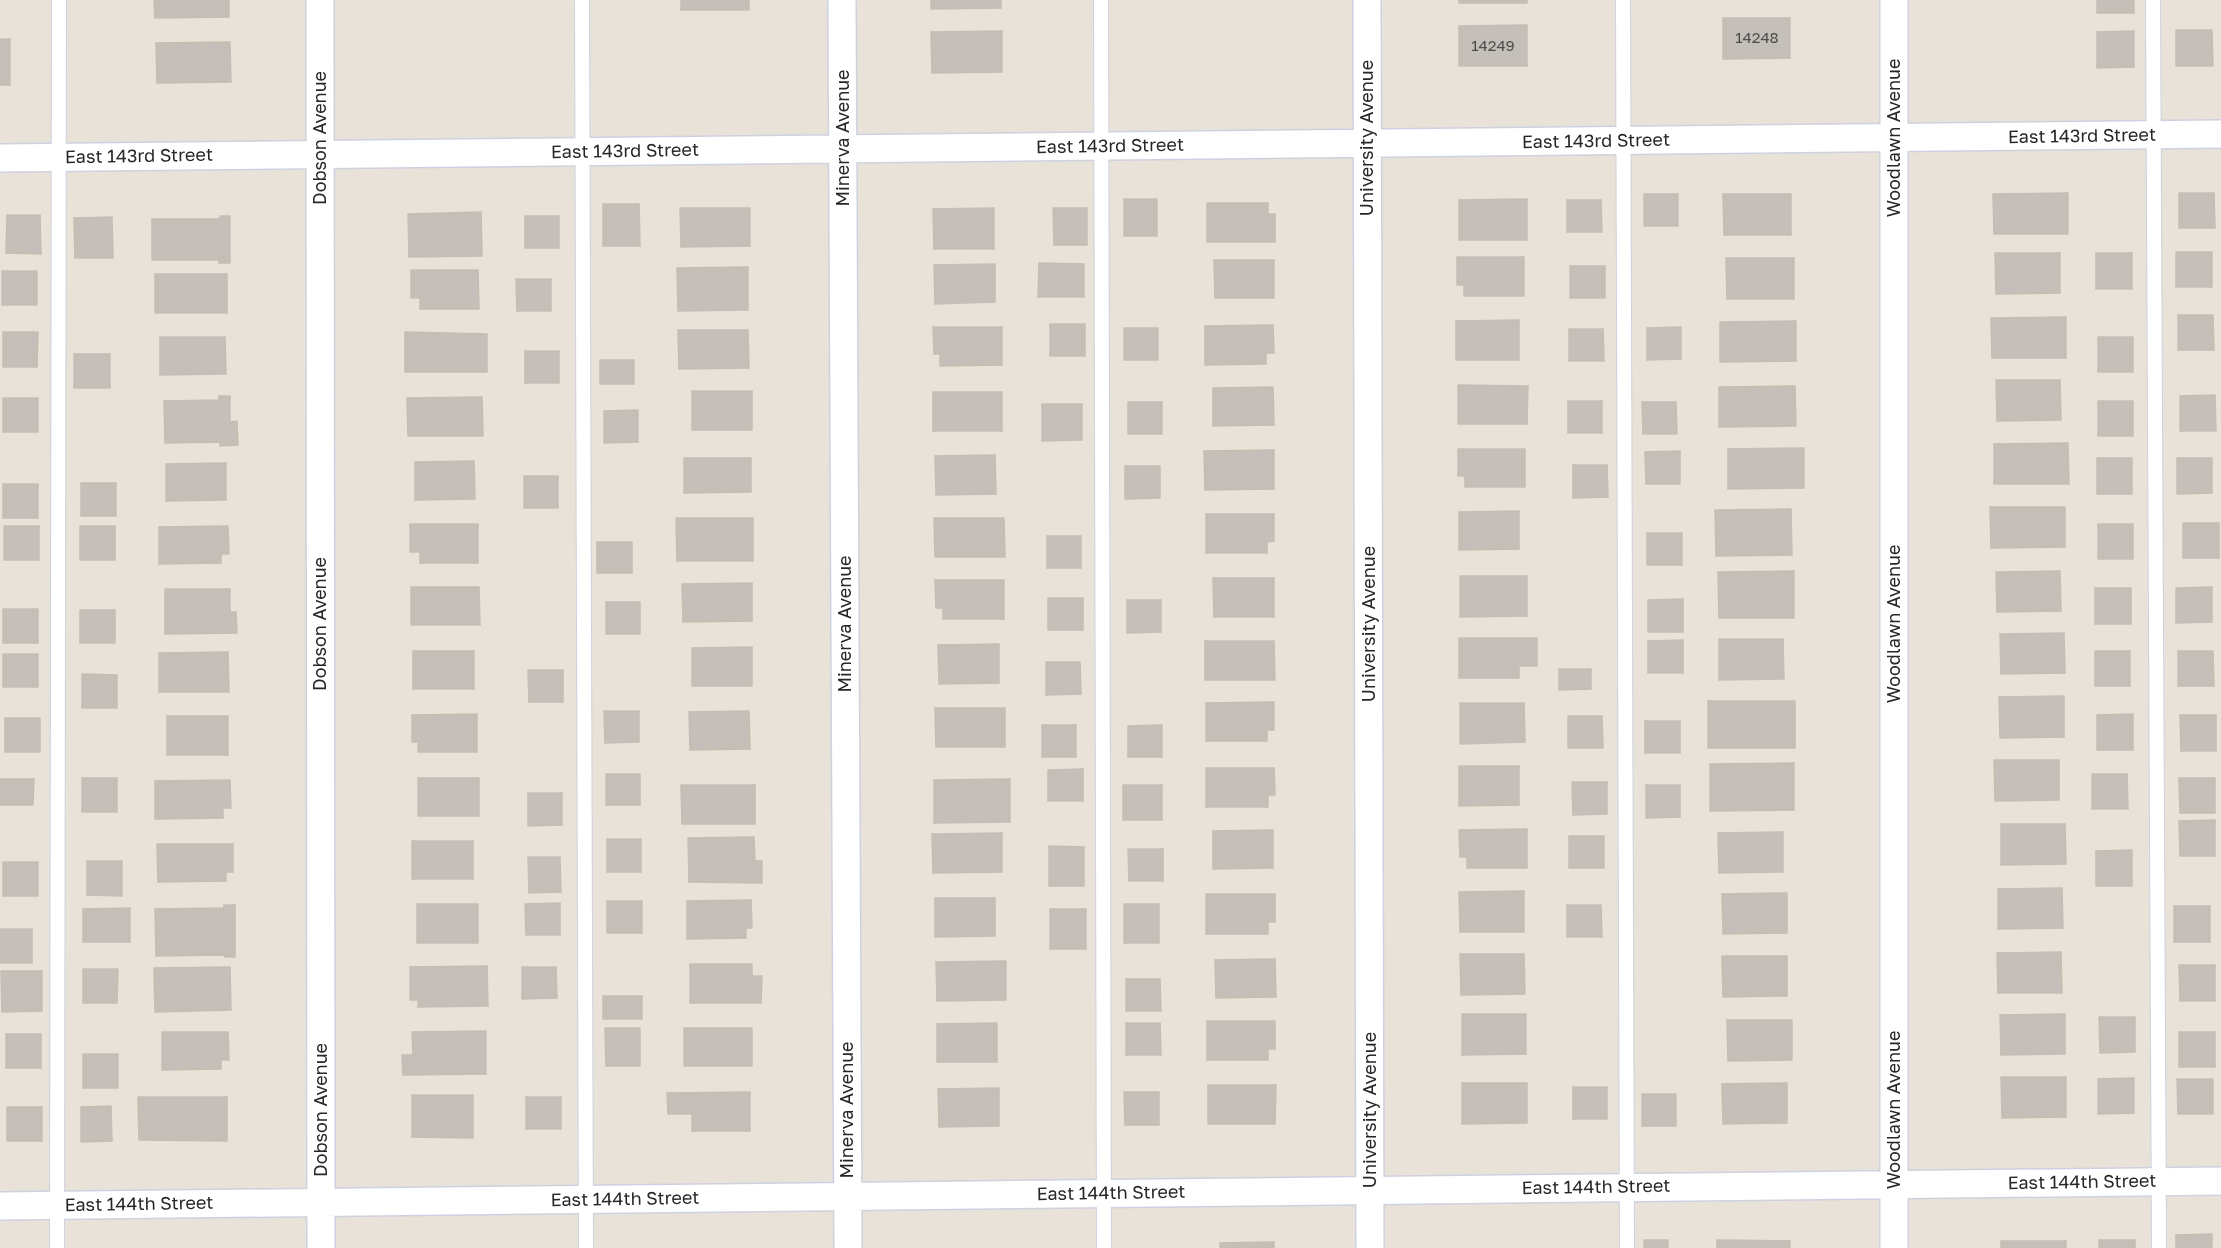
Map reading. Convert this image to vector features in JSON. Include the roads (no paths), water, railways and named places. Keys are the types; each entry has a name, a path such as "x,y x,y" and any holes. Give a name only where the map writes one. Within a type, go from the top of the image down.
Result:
{"street":[{"name":"Dobson Avenue","path":"320,0 321,1248"},
{"name":"Minerva Avenue","path":"842,0 848,1248"},
{"name":"University Avenue","path":"1367,0 1370,1248"},
{"name":"Woodlawn Avenue","path":"1893,1248 1894,0"},
{"name":"East 143rd Street","path":"0,158 2221,134"},
{"name":"East 144th Street","path":"0,1206 2221,1181"}],"lane":[{"path":"57,1248 59,0"},
{"path":"582,0 586,1248"},
{"path":"1101,0 1104,1248"},
{"path":"1623,0 1627,1248"},
{"path":"2153,0 2159,1248"}]}
